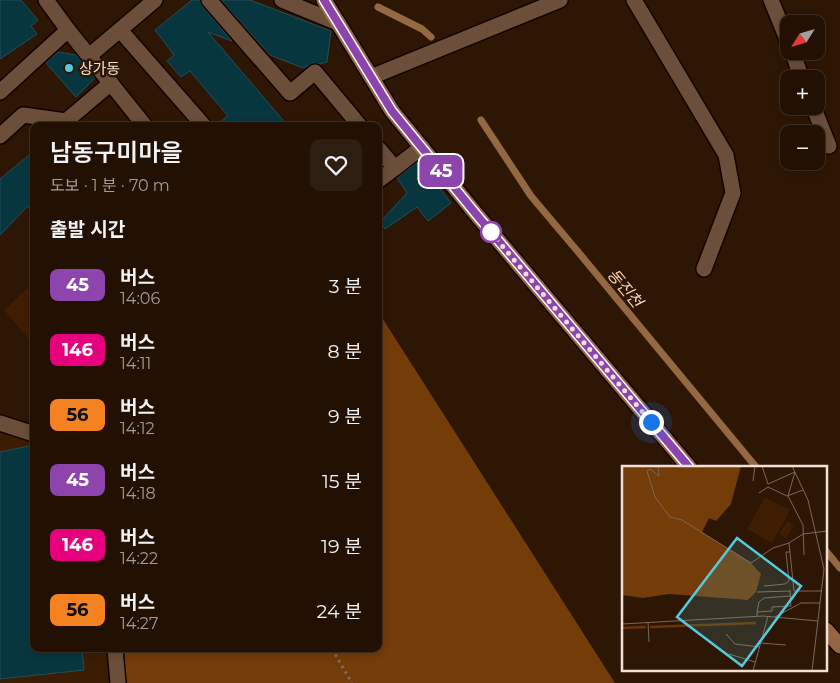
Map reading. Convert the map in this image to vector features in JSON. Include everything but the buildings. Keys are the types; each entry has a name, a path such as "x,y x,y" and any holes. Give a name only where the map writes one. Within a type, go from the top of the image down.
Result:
{"main road":[{"path":"324,0 392,111 482,222 688,466"},
{"path":"828,632 840,646"}],"street":[{"path":"46,0 142,122"},
{"path":"90,56 154,0"},
{"path":"210,0 290,93 315,72 357,122"},
{"path":"282,0 338,24"},
{"path":"371,77 560,0"},
{"path":"634,0 726,154 733,193 704,268"},
{"path":"772,0 780,21"},
{"path":"0,92 68,30"},
{"path":"120,30 200,122"},
{"path":"70,122 111,83"},
{"path":"0,136 23,115 58,122"},
{"path":"817,115 829,146"},
{"path":"382,178 422,148"},
{"path":"382,153 395,168"},
{"path":"0,423 30,433"},
{"path":"115,652 118,683"}],"path":[{"path":"334,652 352,683"}],"shaded area":[{"path":"30,286 30,340 4,310"},
{"path":"382,318 615,683 118,683 115,652 382,652"},
{"path":"0,426 30,437 30,652 115,652 118,683 0,683"}],"waterway":[{"name":"동진천","path":"378,7 422,29 431,37"},
{"name":"동진천","path":"481,120 531,196 755,466"},
{"name":"동진천","path":"828,553 840,568"}],"bus line":[{"name":"45","path":"324,0 392,111 688,466"}],"place":[{"name":"상가동","path":"69,68"}],"route":[{"path":"491,232 488,229 651,422"}]}
